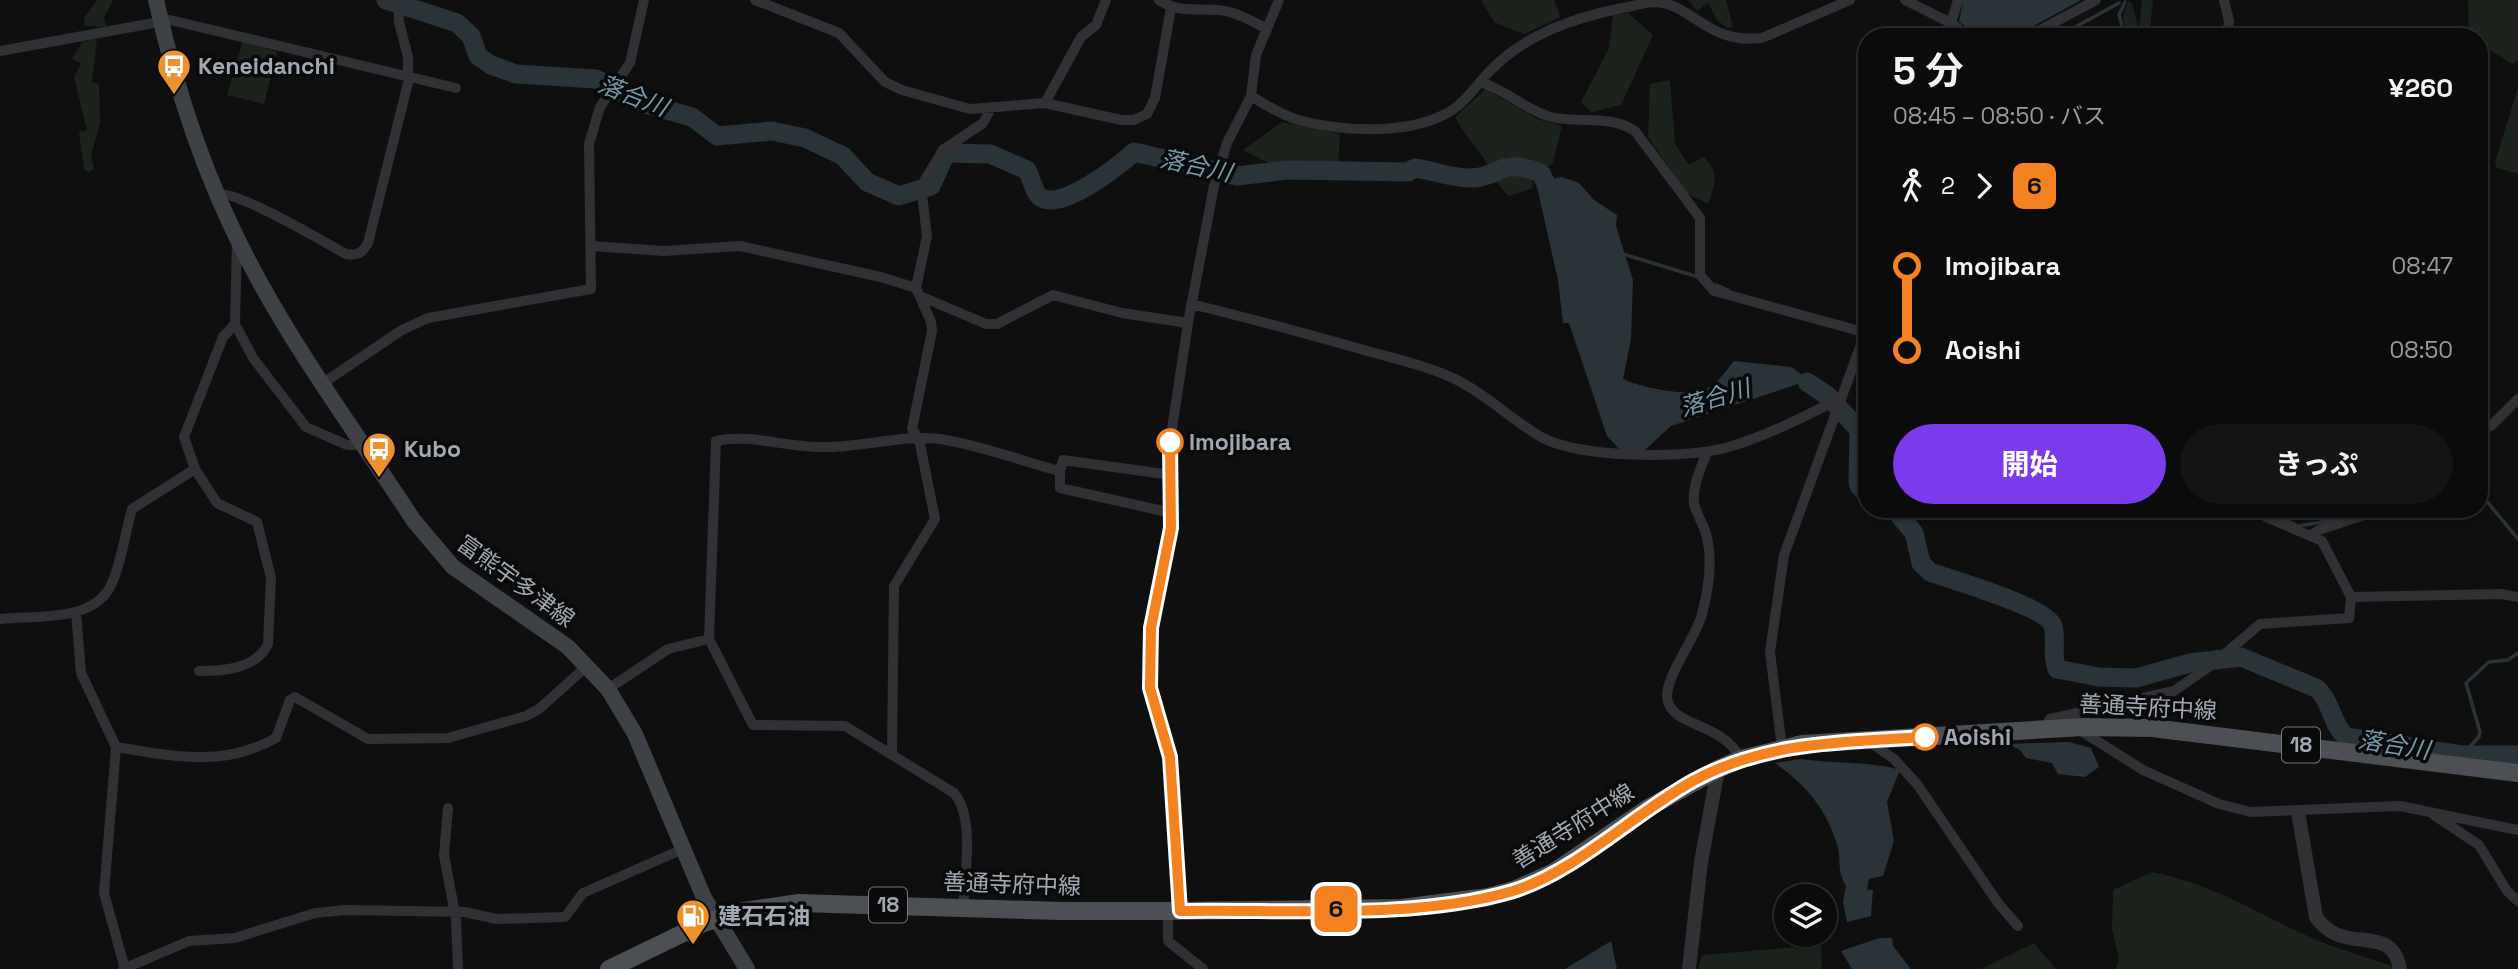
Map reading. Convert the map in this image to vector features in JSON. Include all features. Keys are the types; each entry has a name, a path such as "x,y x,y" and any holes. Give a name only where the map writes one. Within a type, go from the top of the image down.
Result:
{"main road":[{"name":"富熊宇多津線","path":"156,0 180,93 217,194 237,239 277,312 425,537 453,567 568,647 608,689 635,734 683,849 717,919 747,969"},
{"name":"善通寺府中線","path":"609,969 680,933 717,919 743,911 799,903 1174,911 1401,908 1501,894 1554,872 1650,807 1718,769 1741,759 1782,748 2082,725 2188,730 2518,773"}],"street":[{"path":"323,383 402,330 428,318 591,289 589,144 600,107 630,63 644,0"},
{"path":"755,0 839,33 885,82 902,90 970,109 1045,103 1121,121 1147,114 1155,98 1171,8"},
{"path":"1045,103 1081,37 1096,25 1106,0"},
{"path":"1159,0 1171,8 1227,11 1265,28"},
{"path":"1203,969 1168,941 1174,911 1170,757 1150,688 1151,628 1170,542 1175,399 1214,186 1235,124 1251,96 1256,55 1265,28 1279,0"},
{"path":"1251,96 1299,120 1366,128 1423,124 1453,110 1483,83 1488,73 1507,56 1556,26 1580,17 1653,2 1671,6 1706,28 1732,39 1746,40 1762,38 1850,0"},
{"path":"1905,0 1952,28"},
{"path":"1954,28 1958,0"},
{"path":"2044,28 2096,0"},
{"path":"2224,0 2228,28"},
{"path":"217,194 225,193 243,201 346,254 355,255 362,252 368,243 408,76 406,47 397,5"},
{"path":"0,51 160,21 181,21 456,88"},
{"path":"1483,83 1549,116 1602,119 1622,123 1635,131 1700,218 1700,275 1714,291 1858,329"},
{"path":"892,752 894,586 934,519 919,439 912,429 932,331 918,292 927,236 921,189 943,150 983,123 991,108"},
{"path":"237,239 235,324 260,369 306,427 347,445 355,445 359,438"},
{"path":"592,246 664,251 740,246 881,277 986,324 997,324 1053,295 1122,313 1188,323"},
{"path":"1191,304 1291,328 1457,380 1542,437 1570,448 1605,454 1707,452 1752,438 1824,407 1838,404"},
{"path":"199,671 231,671 264,654 268,644 271,578 257,522 217,503 195,468 184,437 223,337 235,324"},
{"path":"1782,748 1770,652 1784,555 1858,354"},
{"path":"2488,427 2518,399"},
{"path":"963,907 967,848 961,801 939,782 845,726 753,725 709,639 716,442 734,437 794,446 843,449 919,439 941,439 1060,471"},
{"path":"1707,452 1697,480 1694,505 1708,548 1707,588 1698,628 1669,683 1667,700 1684,721 1706,727 1727,739 1741,759"},
{"path":"1171,475 1063,460 1059,488 1172,513"},
{"path":"0,619 76,612 93,607 111,586 132,509 195,468"},
{"path":"2044,729 2050,719 2174,691 2260,624 2349,618 2351,597 2322,541 2313,534 2269,518"},
{"path":"2313,534 2355,518"},
{"path":"2351,597 2501,594 2518,597"},
{"path":"76,612 81,673 116,747 104,893 124,969 189,941 247,935 315,913 464,912 497,919 565,917 583,893 683,849"},
{"path":"608,689 668,649 709,639"},
{"path":"116,747 188,759 247,751 276,738 290,700 295,697 368,739 449,738 526,716 539,709 588,665"},
{"path":"2082,725 2143,770 2219,804 2251,813 2400,806 2518,830"},
{"path":"1867,740 1894,759 1917,784 1990,892 2018,926"},
{"path":"1689,969 1701,862 1718,769"},
{"path":"449,808 444,855 454,914 458,969"},
{"path":"2298,812 2316,917 2325,929 2337,937 2374,940 2387,946 2398,958 2400,969"},
{"path":"2428,812 2479,845 2507,891 2518,901"}],"shaded area":[{"path":"97,0 113,0 104,17 106,27 85,26 84,18"},
{"path":"1481,0 1554,0 1560,17 1524,34 1494,22"},
{"path":"1688,0 1726,0 1733,27 1727,28 1717,20 1708,3 1697,11"},
{"path":"2142,0 2153,0 2150,28 2139,28"},
{"path":"2468,0 2518,0 2518,60 2512,64 2488,49 2488,28 2469,28"},
{"path":"2128,1 2132,4 2138,28 2125,28 2123,16"},
{"path":"1628,13 1653,35 1621,105 1591,112 1581,102 1609,48 1613,15"},
{"path":"97,39 92,82 99,84 100,123 91,155 94,169 89,172 84,169 79,132 87,130 74,77 81,63 72,59 82,42"},
{"path":"243,41 277,52 264,104 227,95"},
{"path":"1670,80 1675,144 1689,165 1704,157 1714,174 1714,185 1708,204 1686,193 1648,137 1650,84"},
{"path":"2518,88 2518,174 2497,168 2495,162"},
{"path":"1486,89 1537,119 1562,126 1552,165 1543,167 1532,179 1533,188 1509,196 1496,181 1455,117"},
{"path":"1282,122 1340,134 1338,166 1273,165 1243,150"},
{"path":"2152,872 2218,893 2319,941 2400,969 2116,969 2119,957 2112,929 2113,890"},
{"path":"2034,943 2056,969 1981,969"},
{"path":"1821,947 1822,969 1698,969 1702,955"}],"water":[{"path":"1963,0 2081,0 2030,28 1968,28 1959,22"},
{"path":"1543,172 1551,179 1562,177 1579,183 1594,200 1617,215 1616,226 1633,280 1631,339 1623,379 1665,390 1699,391 1714,384 1734,361 1791,367 1831,395 1820,403 1805,386 1798,384 1671,426 1645,450 1620,450 1607,436 1569,323 1563,323 1558,280 1535,178"},
{"path":"2069,742 2091,748 2099,767 2085,777 2058,774 2052,763 2026,758 2019,749 2004,744"},
{"path":"1801,759 1877,765 1900,770 1887,802 1894,841 1883,876 1869,879 1867,890 1873,890 1871,916 1847,922 1843,902 1846,886 1841,874 1838,850 1827,819 1796,779 1775,763"},
{"path":"1879,938 1892,938 1893,946 1911,969 1852,969 1841,951"},
{"path":"1611,941 1617,969 1565,969"}],"waterway":[{"name":"落合川","path":"386,0 457,23 471,36 478,56 491,65 516,74 596,79 642,103 692,117 717,136 772,131 805,138 843,156 867,182 899,196 931,186 946,153 990,154 1027,170 1036,192 1047,200 1059,199 1088,186 1134,152 1237,176 1288,170 1408,172 1415,168 1471,178 1516,167 1541,173 1551,195"},
{"path":"2123,28 2119,15 2125,2"},
{"path":"2073,28 2119,3"},
{"path":"1623,254 1695,276"},
{"path":"1716,285 1728,290"},
{"name":"落合川","path":"1807,382 1828,396 1858,429"},
{"path":"2488,503 2518,539"},
{"name":"落合川","path":"1902,518 1914,533 1921,563 1930,572 2017,603 2047,619 2053,626 2057,669 2099,677 2136,678 2190,663 2241,657 2316,688 2346,737 2462,755 2518,755"},
{"path":"2279,518 2299,526 2333,520"},
{"path":"2462,755 2479,737 2480,732 2466,683 2489,662 2508,660 2518,653"}],"bus line":[{"name":"6","path":"1170,442 1170,542 1151,628 1150,688 1155,713 1170,757 1176,816 1180,911 1401,908 1488,897 1514,890 1554,872 1650,807 1696,780 1736,761 1802,744 1925,737"}],"place":[{"name":"Keneidanchi","path":"174,96"},
{"name":"Imojibara","path":"1170,442"},
{"name":"Kubo","path":"379,479"},
{"name":"Aoishi","path":"1925,737"},
{"name":"建石石油","path":"693,946"}]}
